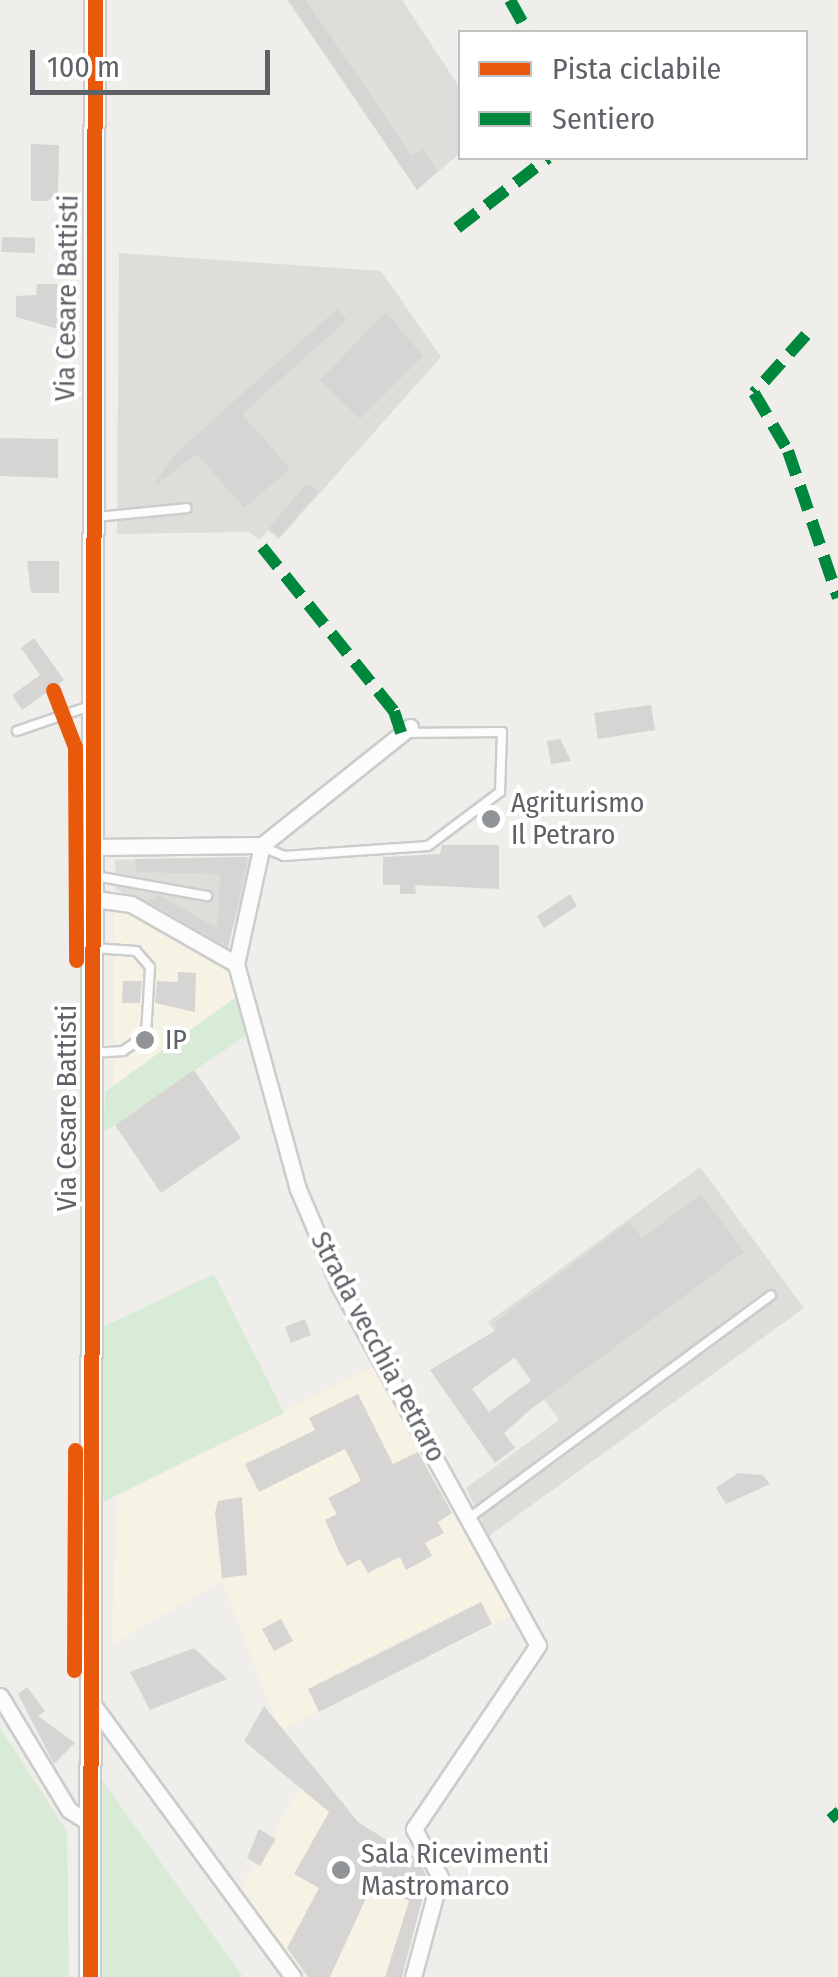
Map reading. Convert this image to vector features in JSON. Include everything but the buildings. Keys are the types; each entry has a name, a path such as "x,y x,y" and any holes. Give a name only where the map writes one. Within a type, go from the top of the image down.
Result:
{"street":[{"name":"Via Cesare Battisti","path":"90,1977 95,0"},
{"path":"94,847 262,845 406,730"},
{"name":"Strada vecchia Petraro","path":"262,845 236,964 304,1203 339,1285 538,1645 414,1828 440,1877 413,1977"},
{"path":"95,899 131,904 236,964"},
{"path":"0,1696 69,1810 91,1824"},
{"path":"91,1702 293,1977"}],"lane":[{"path":"91,518 187,508"},
{"path":"18,731 93,705"},
{"path":"262,845 284,856 428,846 500,792 502,732 406,730"},
{"path":"94,876 207,896"},
{"path":"92,948 136,951 150,967 146,1035 123,1051 92,1053"},
{"path":"470,1518 771,1295"}],"shaded area":[{"path":"287,0 402,0 458,85 458,155 417,190"},
{"path":"119,253 381,271 441,357 279,539 268,531 259,540 249,532 117,534"},
{"path":"253,857 226,953 116,889 115,860"},
{"name":"IP","path":"114,908 130,908 231,969 239,995 114,1085"},
{"path":"700,1167 804,1308 489,1536 466,1488 559,1420 488,1322"},
{"path":"375,1366 516,1613 280,1731 222,1581 112,1644 117,1495"},
{"name":"Sala Ricevimenti Mastromarco","path":"310,1771 358,1822 434,1875 408,1977 304,1977 240,1890"}],"green space":[{"path":"239,995 251,1032 104,1132 105,1092"},
{"path":"214,1274 284,1413 99,1504 101,1328"},
{"path":"0,1728 67,1831 69,1977 0,1977"},
{"path":"97,1773 243,1977 99,1977"}],"marked path":[{"path":"510,0 527,30"},
{"path":"457,228 545,160"},
{"path":"806,335 754,393 788,451 838,598"},
{"path":"262,547 394,711 401,733"},
{"path":"831,1811 838,1819"}],"cycle path":[{"path":"90,1977 95,0"},
{"path":"53,690 75,747 76,960"},
{"path":"74,1670 75,1450"}],"place":[{"name":"Agriturismo Il Petraro","path":"491,819"},
{"name":"IP","path":"145,1040"},
{"name":"Sala Ricevimenti Mastromarco","path":"341,1870"}]}
